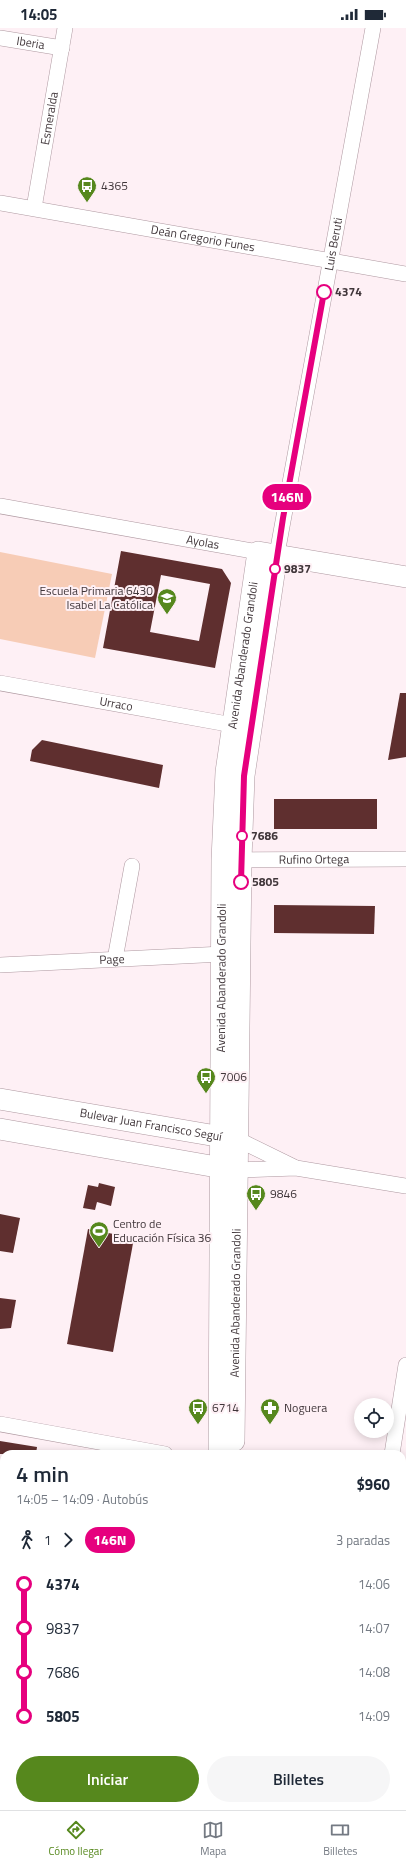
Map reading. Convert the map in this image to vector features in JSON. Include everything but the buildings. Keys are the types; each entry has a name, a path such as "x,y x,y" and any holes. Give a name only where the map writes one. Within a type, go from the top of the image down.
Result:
{"street":[{"name":"Esmeralda","path":"34,208 65,28"},
{"name":"Luis Beruti","path":"267,553 330,261 372,28"},
{"name":"Iberia","path":"0,38 62,48"},
{"name":"Deán Gregorio Funes","path":"0,203 406,274"},
{"name":"Ayolas","path":"0,506 406,576"},
{"name":"Avenida Abanderado Grandoli","path":"234,1450 230,1169 232,860 226,772 232,725 267,553"},
{"name":"Avenida Abanderado Grandoli","path":"230,1139 223,954 232,860 244,776 267,553"},
{"name":"Urraco","path":"0,683 232,725"},
{"name":"Rufino Ortega","path":"232,860 406,859"},
{"path":"114,959 132,866"},
{"name":"Page","path":"0,965 223,954"},
{"name":"Bulevar Juan Francisco Seguí","path":"0,1099 230,1139 296,1168"},
{"name":"Bulevar Juan Francisco Seguí","path":"0,1129 230,1169 296,1168 406,1186"},
{"name":"Avenida Abanderado Grandoli","path":"219,1450 230,1169"},
{"path":"393,1450 406,1365"},
{"path":"0,1424 120,1450"}],"shaded area":[{"path":"0,552 112,574 95,658 0,639"}],"bus line":[{"name":"146N","path":"241,882 244,776 277,554 324,292"}],"place":[{"name":"4365","path":"87,203"},
{"name":"4374","path":"324,292"},
{"name":"9837","path":"275,569"},
{"name":"Escuela Primaria 6430 Isabel La Católica","path":"167,615"},
{"name":"7686","path":"242,836"},
{"name":"5805","path":"241,882"},
{"name":"7006","path":"206,1094"},
{"name":"9846","path":"256,1211"},
{"name":"Centro de Educación Física 36","path":"99,1248"},
{"name":"6714","path":"198,1425"},
{"name":"Noguera","path":"270,1425"}]}
